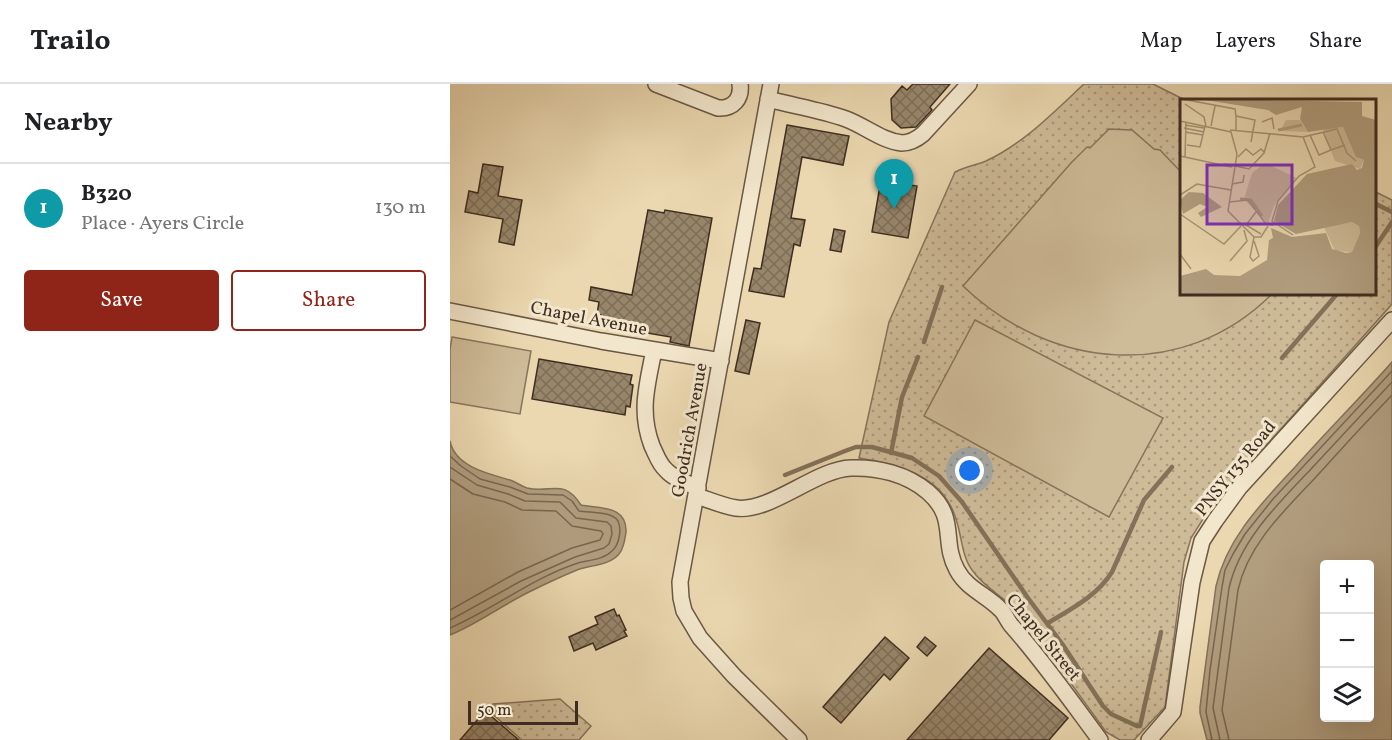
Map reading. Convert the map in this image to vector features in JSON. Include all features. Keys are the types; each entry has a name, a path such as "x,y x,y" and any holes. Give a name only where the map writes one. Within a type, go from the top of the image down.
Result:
{"street":[{"path":"656,84 718,108 724,108 737,101 741,84"},
{"path":"770,92 848,120 882,136 906,142 917,139 923,134 969,84"},
{"name":"Goodrich Avenue","path":"770,92 680,582 684,611 700,638 734,676 799,740"},
{"name":"Chapel Avenue","path":"450,311 602,342 721,361"},
{"name":"PNSY 135 Road","path":"1149,740 1173,712 1190,591 1202,542 1239,488 1392,320"},
{"name":"Chapel Street","path":"654,350 644,417 646,430 661,464 673,477 697,492 737,508 767,501 831,472 849,468 886,471 910,480 928,492 941,506 947,517 951,555 960,575 972,588 1000,609 1100,740"}],"shaded area":[{"path":"1084,84 1153,84 1183,99 1180,99 1180,296 1377,296 1377,192 1392,200 1392,304 1208,511 1191,538 1184,562 1165,707 1134,740 1120,740 1106,732 1023,617 977,577 965,555 954,512 943,494 923,477 910,471 859,458 889,322 955,172 1000,154 1038,127"},
{"path":"1109,129 1132,130 1154,149 1160,150 1180,171 1180,296 1270,296 1237,323 1198,342 1158,353 1117,355 1076,349 1035,335 998,314 963,286 1071,163 1087,147 1090,148"},
{"path":"975,320 1163,418 1109,517 924,416"},
{"path":"452,337 531,351 520,414 450,402"},
{"path":"560,699 591,726 579,740 522,740 488,710 493,704"}],"water":[{"path":"1392,362 1392,740 1207,740 1200,707 1216,586 1221,568 1237,536 1248,521"},
{"path":"450,441 459,457 474,468 527,488 562,489 574,496 581,505 604,508 617,513 625,523 626,532 621,552 610,561 577,570 533,590 450,635"}],"building":[{"path":"913,84 950,84 930,107 932,110 916,127 901,128 892,120 891,99 902,86 907,90"},
{"path":"787,125 849,136 843,165 802,157 791,218 805,220 800,246 794,244 784,297 749,291 754,268 761,269"},
{"path":"483,164 503,167 498,196 522,200 514,245 499,242 503,219 465,212 469,191 478,193"},
{"path":"881,180 917,186 908,238 872,232"},
{"path":"648,210 664,213 665,210 712,218 689,346 670,342 671,337 599,325 601,315 597,314 599,302 589,300 591,287 632,295"},
{"path":"834,229 845,231 841,252 830,250"},
{"path":"746,320 760,323 749,374 735,371"},
{"path":"539,359 632,375 630,407 626,406 625,415 532,399"},
{"path":"614,609 617,616 619,615 627,636 596,650 593,643 574,651 569,637 598,624 595,617"},
{"path":"885,637 909,658 890,680 884,674 841,723 823,707"},
{"path":"925,637 936,646 927,656 917,647"},
{"path":"989,648 1068,718 1049,740 907,740"},
{"path":"485,711 519,740 460,740"}],"waterway":[{"path":"1377,204 1392,212"},
{"path":"1377,244 1392,222"},
{"path":"924,342 942,287"},
{"path":"1282,358 1335,296"},
{"path":"891,453 902,397 918,357"},
{"path":"785,475 856,447 872,447 912,458 939,476 962,502 1103,706 1111,714 1137,726 1140,726 1161,632"},
{"path":"1048,623 1083,601 1106,581 1144,500 1172,467"}],"place":[{"name":"B320","path":"894,209"}]}
